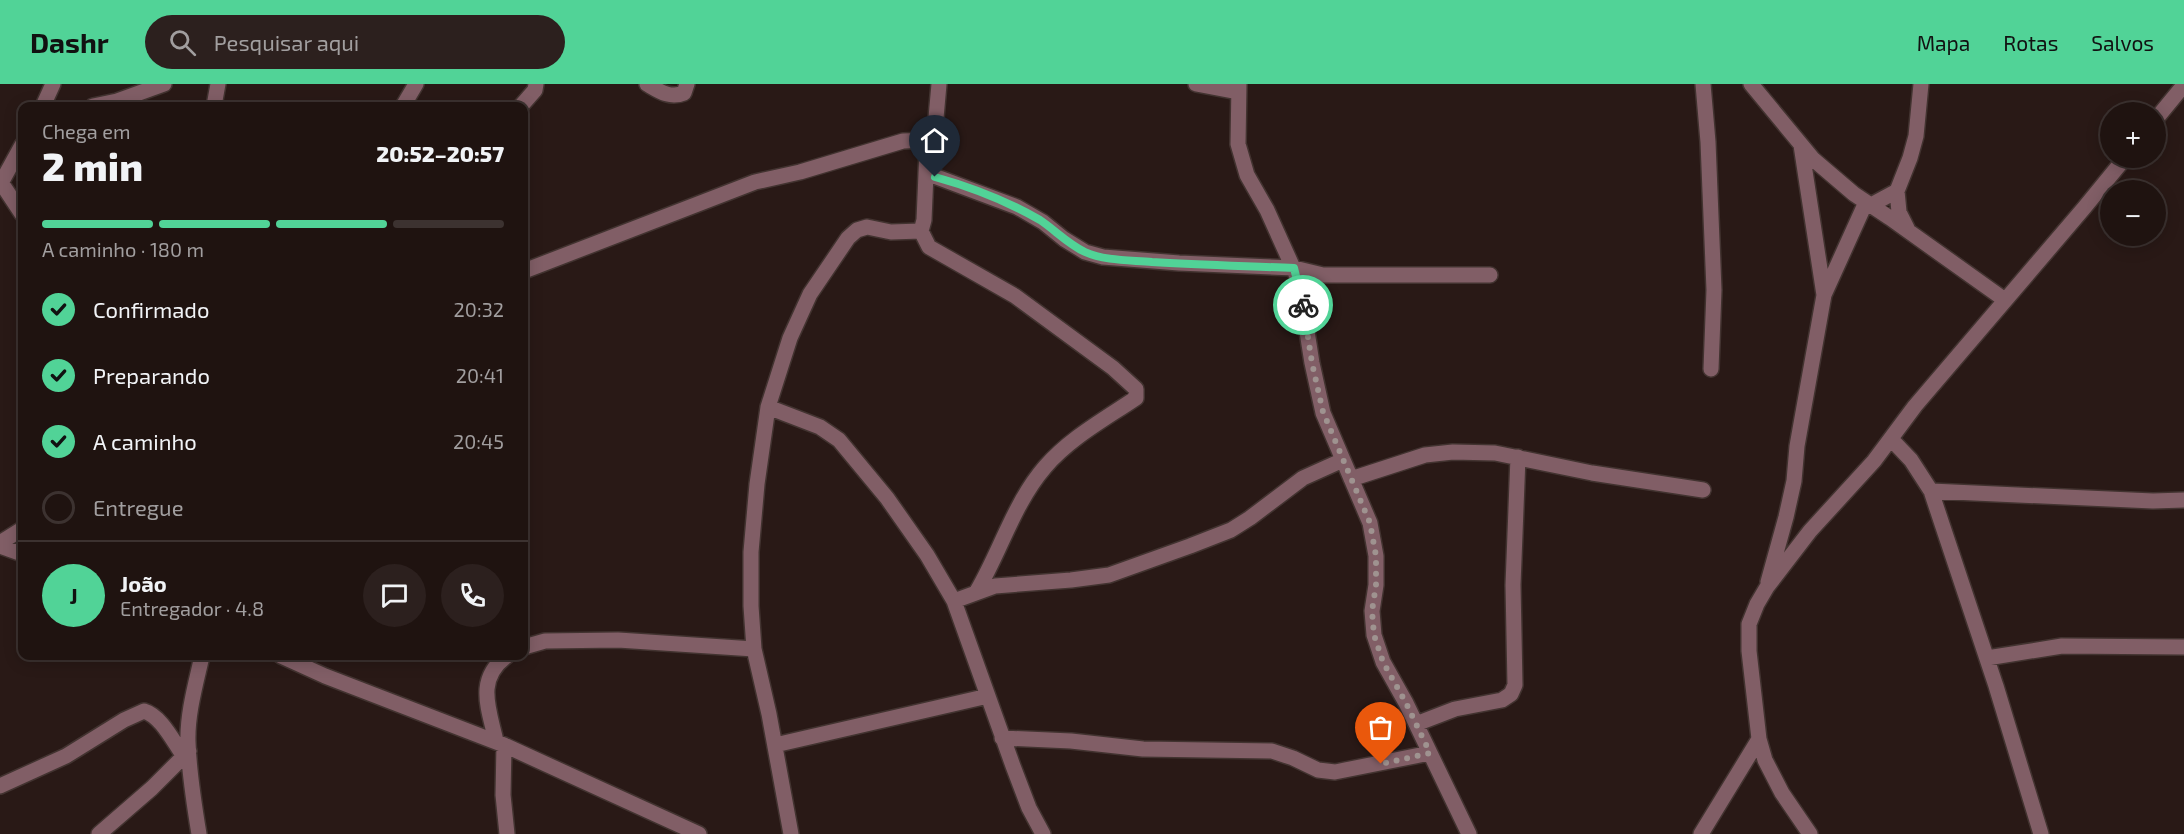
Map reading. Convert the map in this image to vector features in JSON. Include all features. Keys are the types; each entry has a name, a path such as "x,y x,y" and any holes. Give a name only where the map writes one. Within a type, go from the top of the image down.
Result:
{"street":[{"path":"45,102 53,84"},
{"path":"109,102 164,84"},
{"path":"215,102 218,84"},
{"path":"406,102 416,84"},
{"path":"524,102 535,90 536,84"},
{"path":"647,84 661,93 671,95 684,93 687,84"},
{"path":"934,84 939,84 936,118 929,140 924,220 921,231 929,247 1015,296 1113,368 1136,389 1137,394 1136,398 1067,445 1045,467 1023,499 992,566 977,591"},
{"path":"1197,84 1239,88 1238,144 1247,175 1267,210 1294,268 1302,298 1312,363 1323,412 1370,523 1376,556 1376,585 1372,611 1374,635 1383,662 1469,834"},
{"path":"1702,84 1708,142 1714,290 1711,369"},
{"path":"1751,84 1813,159 1854,194 2005,300"},
{"path":"1908,231 1899,212 1897,191 1916,136 1921,84"},
{"path":"2166,107 2184,85"},
{"path":"528,269 755,182 800,172 903,141 929,140"},
{"path":"1801,145 1824,295"},
{"path":"18,152 0,183 18,208"},
{"path":"1810,834 1782,793 1765,760 1759,739 1751,676 1749,624 1757,604 1767,587 1810,531 1874,461 1915,406 2117,168"},
{"path":"926,173 1017,207 1043,222 1078,248 1123,260 1294,268 1323,275 1490,275"},
{"path":"1767,587 1794,481 1797,446 1824,295 1868,203 1897,191"},
{"path":"791,834 754,649 751,552 757,484 768,407 790,338 810,294 848,238 858,230 867,227 891,232 921,231"},
{"path":"768,407 820,427 839,440 887,498 927,555 954,601 1002,738 1029,808 1043,834"},
{"path":"1891,439 1911,460 1931,490 1987,658 2041,834"},
{"path":"1351,479 1425,455 1453,452 1495,453 1592,473 1703,490"},
{"path":"1416,724 1455,709 1502,700 1511,694 1515,685 1513,585 1518,457"},
{"path":"954,601 995,586 1109,575 1179,550 1231,530 1303,478 1343,460"},
{"path":"1931,490 2153,501 2184,500"},
{"path":"0,545 18,532"},
{"path":"0,545 18,552"},
{"path":"528,646 545,641 618,640 754,649"},
{"path":"1987,658 2062,646 2184,647"},
{"path":"199,834 186,753 201,660"},
{"path":"290,660 325,676 500,743 699,834"},
{"path":"502,660 496,664 486,684 487,700 500,743 507,834"},
{"path":"775,745 988,696"},
{"path":"0,786 66,756 124,720 144,711 152,715 186,753"},
{"path":"1002,738 1071,741 1143,749 1272,751 1318,770 1335,772 1430,753"},
{"path":"1701,834 1759,739"},
{"path":"99,834 152,788 186,753"}],"way so far":[{"path":"1303,305 1312,363 1323,412 1370,523 1376,556 1376,585 1372,611 1374,635 1383,662 1430,753 1381,764"}],"route":[{"path":"935,177 1017,207 1043,222 1085,252 1103,257 1123,260 1294,268 1303,305"}]}
